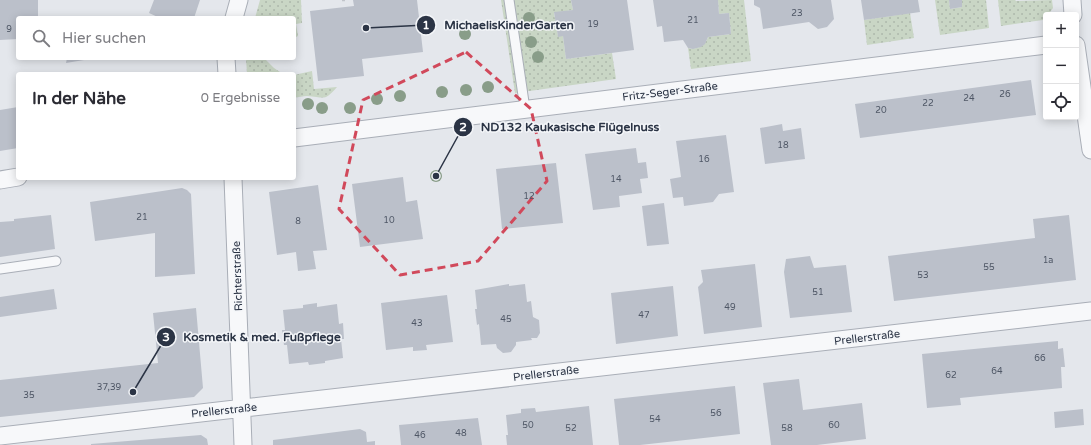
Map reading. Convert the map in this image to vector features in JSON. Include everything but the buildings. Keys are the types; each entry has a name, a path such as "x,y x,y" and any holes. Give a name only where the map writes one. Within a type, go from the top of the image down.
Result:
{"street":[{"path":"235,16 239,0"},
{"path":"1072,0 1073,12"},
{"name":"Fritz-Seger-Straße","path":"296,138 1043,45"},
{"path":"1076,48 1091,150"},
{"path":"226,60 227,72"},
{"path":"0,180 16,177"},
{"name":"Richterstraße","path":"233,180 243,445"},
{"name":"Prellerstraße","path":"0,436 1091,311"}],"lane":[{"path":"509,0 525,109"},
{"path":"0,269 56,261"}],"path":[{"path":"342,0 347,0"}],"highlighted area":[{"path":"466,52 531,109 547,181 478,261 400,275 339,209 363,100"}],"green space":[{"path":"260,0 301,0 302,23 296,24 296,16 256,16"},
{"path":"501,0 571,0 573,10 554,13 558,36 563,36 566,59 612,53 616,79 515,93"},
{"path":"718,0 744,0 751,61 691,69 688,48 701,47 708,37 731,34 729,13 719,14"},
{"path":"935,0 949,0 950,9 962,7 962,0 986,0 989,28 940,35"},
{"path":"998,0 1052,0 1053,8 1050,12 1043,12 1043,20 1001,26"},
{"path":"910,13 914,38 867,45 864,20"},
{"path":"296,24 298,36 296,37"},
{"path":"246,60 266,60 280,72 247,72"},
{"path":"312,71 314,89 337,87 324,98 307,96 296,98 296,75"}],"place":[{"name":"MichaelisKinderGarten","path":"366,28"},
{"name":"ND132 Kaukasische Flügelnuss","path":"436,176"},
{"name":"Kosmetik & med. Fußpflege","path":"133,392"}]}
